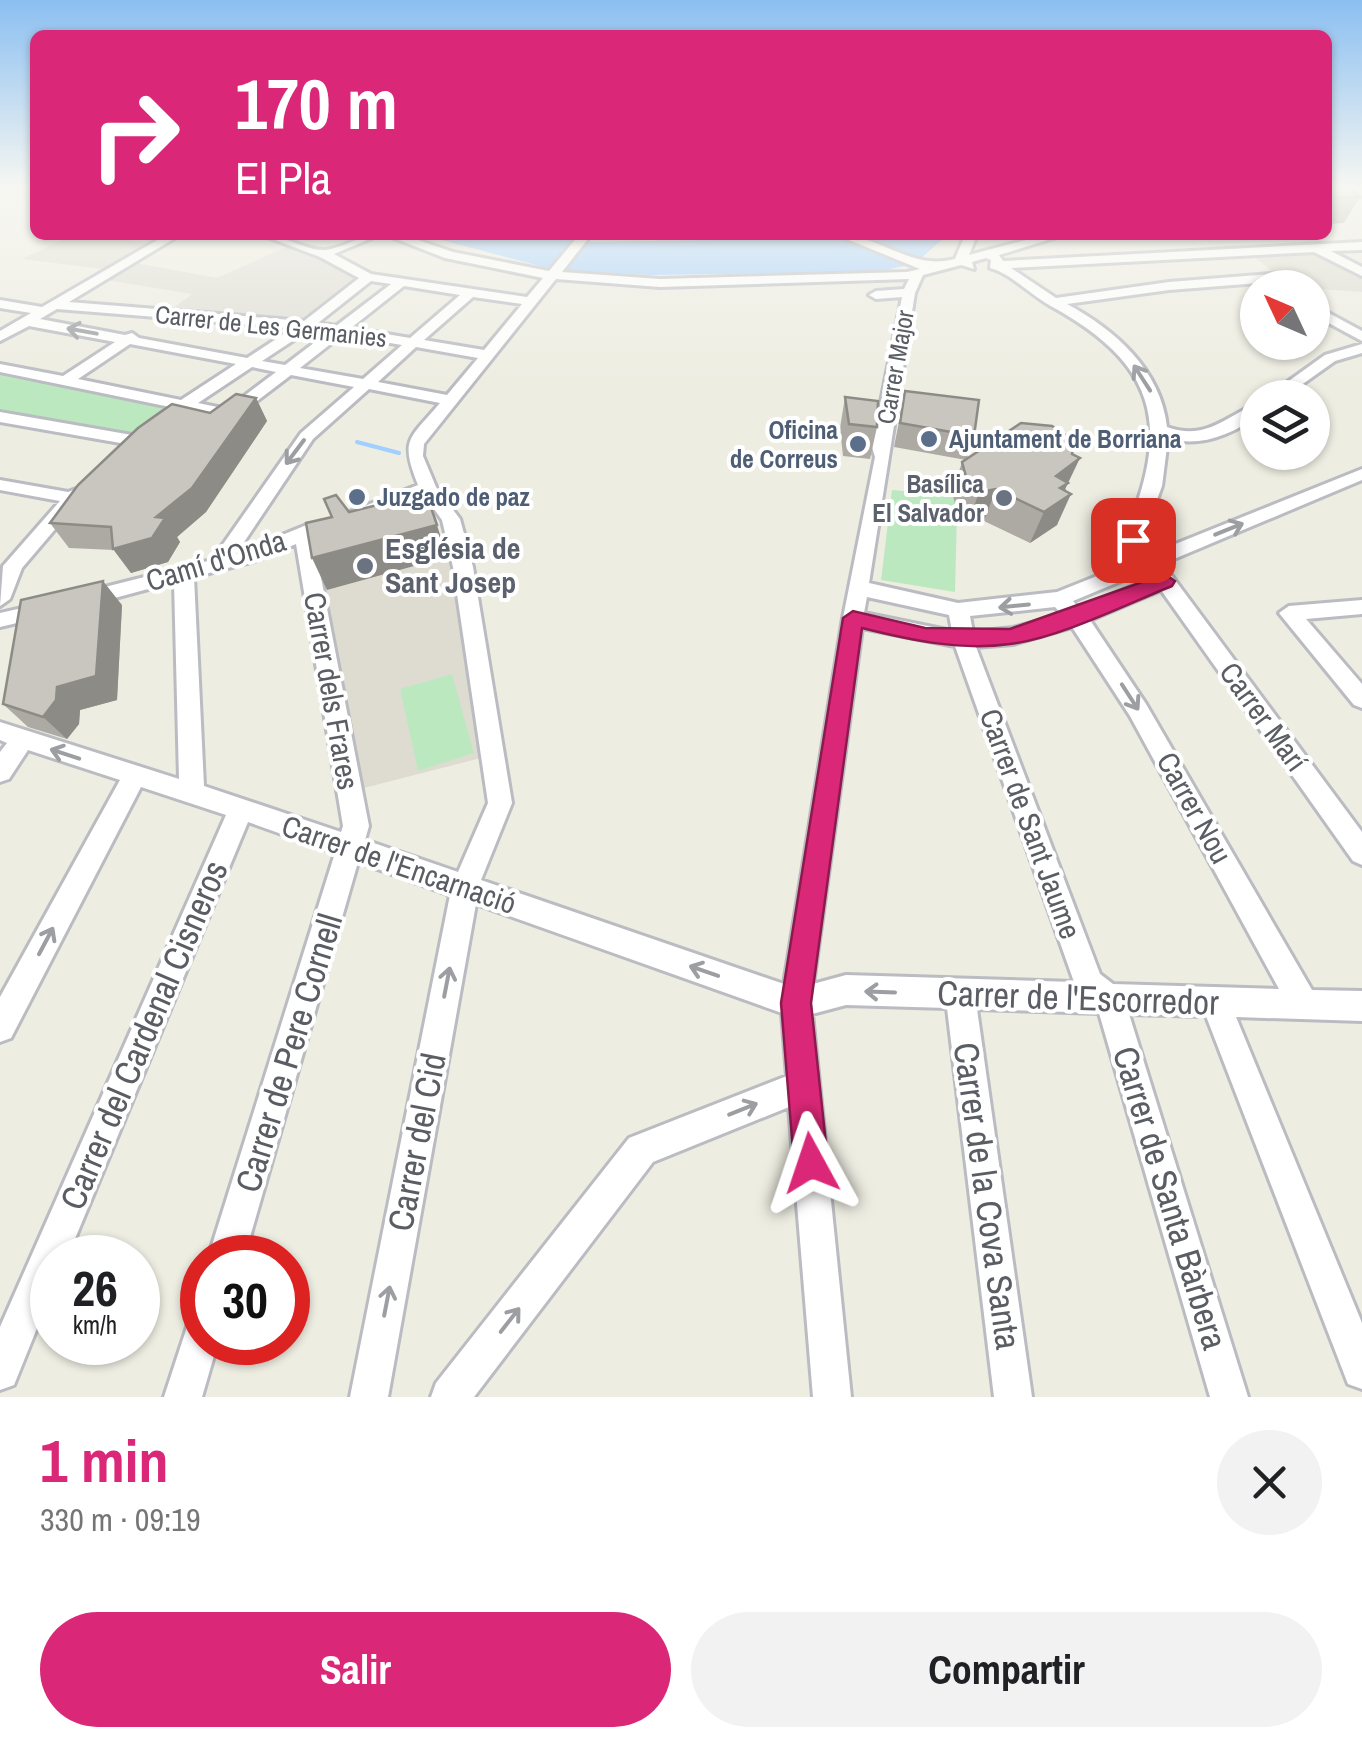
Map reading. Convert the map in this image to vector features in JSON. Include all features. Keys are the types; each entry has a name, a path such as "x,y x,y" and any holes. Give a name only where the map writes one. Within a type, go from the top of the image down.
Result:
{"street":[{"path":"0,337 145,252"},
{"path":"319,252 368,277 532,302"},
{"path":"324,254 329,252"},
{"path":"440,252 552,278 662,288 780,290 774,280 920,269 1004,252"},
{"path":"27,321 450,400 571,252"},
{"path":"882,252 920,269 961,260 996,264 1219,252"},
{"path":"961,260 964,252"},
{"path":"1243,252 1262,270"},
{"path":"1324,252 1361,271"},
{"path":"996,264 1115,341 1153,395 1162,431 1152,498 1128,551 1139,566 1165,581"},
{"name":"Carrer Major","path":"832,1397 796,1003 853,618 882,463 880,447 909,293 920,269"},
{"path":"4,420 126,446 182,404 307,325 368,277"},
{"path":"0,368 230,414 402,282"},
{"path":"1054,302 1169,286 1240,284"},
{"path":"218,565 307,436 471,292"},
{"path":"876,295 909,293"},
{"path":"384,295 521,316"},
{"name":"Carrer de Les Germanies","path":"0,304 307,325 487,355"},
{"path":"64,382 164,315"},
{"path":"1330,318 1362,336"},
{"path":"1298,380 1330,358 1362,348"},
{"name":"Carrer del Cid","path":"369,1397 465,888 500,803 462,567 450,519 428,488 415,456 416,443 450,400"},
{"path":"1162,431 1174,437 1197,439 1224,431 1240,420"},
{"path":"853,618 925,636 1010,637 1139,566 1362,474"},
{"path":"0,484 78,492 6,565 0,599"},
{"name":"Camí d'Onda","path":"0,620 218,565 428,488"},
{"name":"Carrer dels Frares","path":"303,534 356,826 352,848"},
{"path":"184,574 192,795"},
{"path":"859,588 958,610 1068,608 1165,581"},
{"name":"Carrer Marí","path":"1165,581 1362,853"},
{"path":"1362,607 1289,613 1362,699"},
{"name":"Carrer Nou","path":"1068,608 1138,710 1304,1004"},
{"name":"Carrer de Sant Jaume","path":"958,610 968,658 1089,984 1110,999"},
{"path":"0,772 11,735"},
{"name":"Carrer de l'Encarnació","path":"11,735 352,848 796,1003"},
{"path":"0,1027 134,777"},
{"name":"Carrer del Cardenal Cisneros","path":"0,1371 240,810"},
{"name":"Carrer de Pere Cornell","path":"233,1235 352,848"},
{"name":"Carrer de l'Escorredor","path":"796,1003 846,990 1362,1006"},
{"name":"Carrer de la Cova Santa","path":"960,994 1013,1397"},
{"name":"Carrer de Santa Bàrbera","path":"1110,999 1229,1397"},
{"path":"1216,1002 1362,1370"},
{"path":"450,1397 641,1150 804,1084"},
{"path":"183,1397 193,1365"}],"shaded area":[{"path":"36,252 131,252 103,269 22,259"},
{"path":"275,252 306,252 361,278 305,322 168,312 192,294 106,280 136,263 217,278"},
{"path":"1314,252 1362,277 1362,292 1330,290 1330,270 1270,270 1251,254"},
{"path":"448,557 472,657 481,758 356,790 320,592"}],"green space":[{"path":"0,373 173,408 137,434 0,410"},
{"path":"892,490 949,495 970,507 957,513 955,592 881,580"},
{"path":"452,674 474,753 418,771 400,689"}],"water":[{"path":"488,252 564,252 551,269"},
{"path":"580,252 876,252 909,265 876,272 649,275 565,270"},
{"path":"895,252 928,252 918,261"}],"building":[{"path":"905,391 979,400 974,436 900,423"},
{"path":"236,394 256,398 192,488 156,517 165,518 152,538 113,549 111,527 50,523 78,485 138,428 172,404 210,413"},
{"path":"845,397 878,401 877,427 849,424"},
{"path":"1021,423 1052,426 1075,441 1072,454 1080,458 1056,476 1068,483 1060,488 1071,494 1044,512 996,489 979,492 969,487 962,462"},
{"path":"426,493 437,525 312,558 306,523 332,517 324,499 336,495 349,512"},
{"path":"103,581 96,676 57,687 56,700 43,717 3,704 21,600"}],"waterway":[{"path":"357,442 399,453"}],"place":[{"name":"Ajuntament de Borriana","path":"929,439"},
{"name":"Oficina de Correus","path":"858,444"},
{"name":"Juzgado de paz","path":"357,497"},
{"name":"Basílica El Salvador","path":"1004,498"},
{"name":"Església de Sant Josep","path":"365,566"}],"route":[{"path":"811,1163 796,1003 853,618 925,636 1010,637 1165,581 1139,566 1128,551 1133,540"}]}
